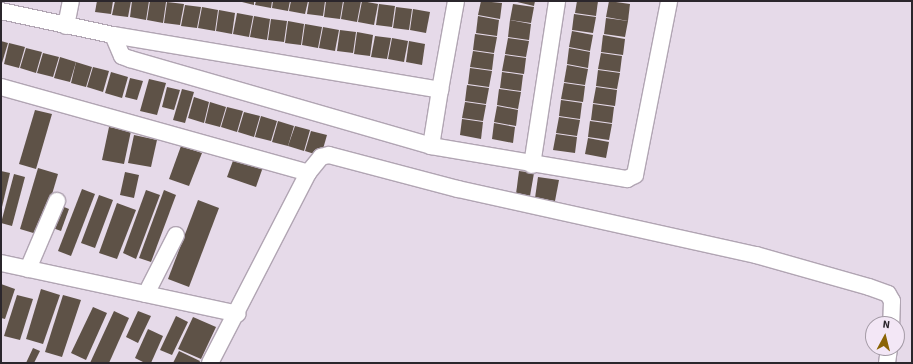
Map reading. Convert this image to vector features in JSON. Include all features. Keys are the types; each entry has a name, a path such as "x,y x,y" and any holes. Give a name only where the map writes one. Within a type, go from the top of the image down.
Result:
{"street":[{"path":"66,26 71,1"},
{"path":"431,146 456,1"},
{"path":"532,165 558,1"},
{"path":"113,35 122,56 130,59 431,146 532,165 626,179 635,175 669,1"},
{"path":"1,11 113,35 440,90"},
{"path":"1,87 308,173"},
{"path":"210,363 238,314 308,173 321,157 339,157 458,189 756,255 882,291 892,301 891,316"},
{"path":"28,269 57,202"},
{"path":"146,294 176,235"},
{"path":"1,263 238,314"}],"building":[{"path":"97,1 113,1 111,14 95,12"},
{"path":"115,1 131,1 128,17 112,15"},
{"path":"132,1 149,1 146,20 130,17"},
{"path":"150,1 166,2 163,23 147,20"},
{"path":"238,1 254,1 254,5"},
{"path":"256,1 272,1 271,8 255,5"},
{"path":"273,1 290,1 288,11 272,8"},
{"path":"291,1 308,1 305,14 289,11"},
{"path":"309,1 325,1 323,16 307,14"},
{"path":"326,1 343,1 340,19 324,17"},
{"path":"344,1 361,1 357,22 341,19"},
{"path":"362,1 378,4 374,25 358,22"},
{"path":"481,1 502,3 500,19 478,15"},
{"path":"513,1 535,1 534,6"},
{"path":"577,1 598,1 596,16 575,13"},
{"path":"609,1 630,4 628,21 606,17"},
{"path":"167,2 184,4 180,25 164,23"},
{"path":"379,4 395,6 392,27 376,25"},
{"path":"513,4 534,7 531,23 510,20"},
{"path":"185,5 201,7 197,28 181,26"},
{"path":"202,7 218,10 215,31 198,28"},
{"path":"396,7 412,9 409,30 393,28"},
{"path":"413,9 430,12 426,33 410,30"},
{"path":"219,10 235,13 232,34 216,31"},
{"path":"237,13 253,16 249,37 233,34"},
{"path":"574,14 596,17 593,33 572,30"},
{"path":"254,16 270,19 267,40 250,37"},
{"path":"478,16 499,20 497,36 476,33"},
{"path":"606,18 628,21 625,37 604,34"},
{"path":"271,19 287,21 284,42 268,40"},
{"path":"510,20 531,24 529,40 508,37"},
{"path":"288,21 304,24 301,45 285,43"},
{"path":"305,24 322,27 318,48 302,45"},
{"path":"323,27 339,30 335,51 319,48"},
{"path":"340,30 356,32 353,53 337,51"},
{"path":"572,31 593,35 590,51 569,47"},
{"path":"357,32 373,35 370,56 354,54"},
{"path":"475,34 497,37 494,53 473,50"},
{"path":"603,35 625,39 623,55 601,52"},
{"path":"375,36 391,38 387,59 371,57"},
{"path":"392,38 408,41 404,62 388,59"},
{"path":"508,38 529,41 526,57 505,54"},
{"path":"1,41 8,43 2,63 1,63"},
{"path":"409,41 425,44 422,65 406,62"},
{"path":"9,43 25,47 19,68 4,64"},
{"path":"26,48 42,52 36,73 20,68"},
{"path":"569,48 590,52 588,68 567,64"},
{"path":"473,51 494,54 492,70 470,67"},
{"path":"43,53 59,57 53,77 37,73"},
{"path":"601,53 622,56 620,72 598,69"},
{"path":"505,55 526,58 524,74 502,71"},
{"path":"60,57 76,62 70,82 54,78"},
{"path":"76,62 92,67 86,87 71,83"},
{"path":"567,65 588,69 585,85 564,82"},
{"path":"93,67 109,71 103,92 87,87"},
{"path":"470,68 492,71 489,87 468,84"},
{"path":"598,70 620,73 617,89 596,86"},
{"path":"111,72 128,77 122,98 105,93"},
{"path":"502,72 523,75 521,91 500,88"},
{"path":"130,78 143,81 137,100 125,97"},
{"path":"149,79 166,83 157,115 140,111"},
{"path":"564,83 585,86 583,102 561,99"},
{"path":"467,85 489,88 486,104 465,101"},
{"path":"167,87 180,90 174,110 162,107"},
{"path":"596,87 617,90 615,106 593,103"},
{"path":"182,89 194,92 185,123 173,120"},
{"path":"499,89 521,92 518,109 497,105"},
{"path":"194,97 209,102 204,123 188,118"},
{"path":"561,100 582,103 580,119 559,116"},
{"path":"210,102 226,107 220,127 205,123"},
{"path":"465,102 486,105 483,121 462,118"},
{"path":"593,104 614,107 612,123 591,120"},
{"path":"497,106 518,110 516,126 494,122"},
{"path":"227,107 243,111 237,132 221,127"},
{"path":"35,110 52,114 36,169 19,164"},
{"path":"244,112 260,116 254,137 238,132"},
{"path":"261,116 277,121 271,141 255,137"},
{"path":"559,117 580,120 577,136 556,133"},
{"path":"462,119 483,122 481,139 460,135"},
{"path":"278,121 294,126 288,146 272,142"},
{"path":"590,121 612,124 609,140 588,137"},
{"path":"494,123 515,127 513,143 492,139"},
{"path":"295,126 310,130 304,151 288,146"},
{"path":"109,127 131,131 124,164 102,160"},
{"path":"311,131 327,135 321,156 305,151"},
{"path":"556,134 577,137 575,153 553,150"},
{"path":"134,135 157,140 151,167 128,163"},
{"path":"588,138 609,142 606,158 585,154"},
{"path":"181,146 202,153 189,186 169,179"},
{"path":"234,158 263,167 256,187 227,177"},
{"path":"38,168 58,174 40,235 20,229"},
{"path":"1,171 10,173 2,207 1,207"},
{"path":"519,171 534,173 530,196 516,194"},
{"path":"125,172 139,175 134,198 120,195"},
{"path":"14,174 25,177 12,226 1,223"},
{"path":"538,177 559,180 555,201 535,198"},
{"path":"82,189 95,194 71,256 58,251"},
{"path":"146,190 160,195 136,259 123,253"},
{"path":"164,190 176,195 151,262 139,258"},
{"path":"99,195 113,200 95,248 81,243"},
{"path":"198,200 219,208 189,287 168,279"},
{"path":"117,203 136,210 117,259 99,253"},
{"path":"59,205 69,209 61,231 50,227"},
{"path":"1,284 15,289 5,319 1,318"},
{"path":"41,289 60,295 43,344 26,339"},
{"path":"17,295 33,299 20,340 4,336"},
{"path":"63,295 81,300 62,357 45,352"},
{"path":"93,307 107,313 86,360 71,353"},
{"path":"114,311 129,318 109,363 90,363"},
{"path":"138,311 151,316 138,343 126,337"},
{"path":"176,316 188,322 172,355 160,350"},
{"path":"193,317 216,327 201,359 178,349"},
{"path":"148,329 163,336 151,363 145,363 135,358"},
{"path":"33,348 40,351 34,363 26,363"},
{"path":"179,351 200,361 199,363 173,363"}]}
